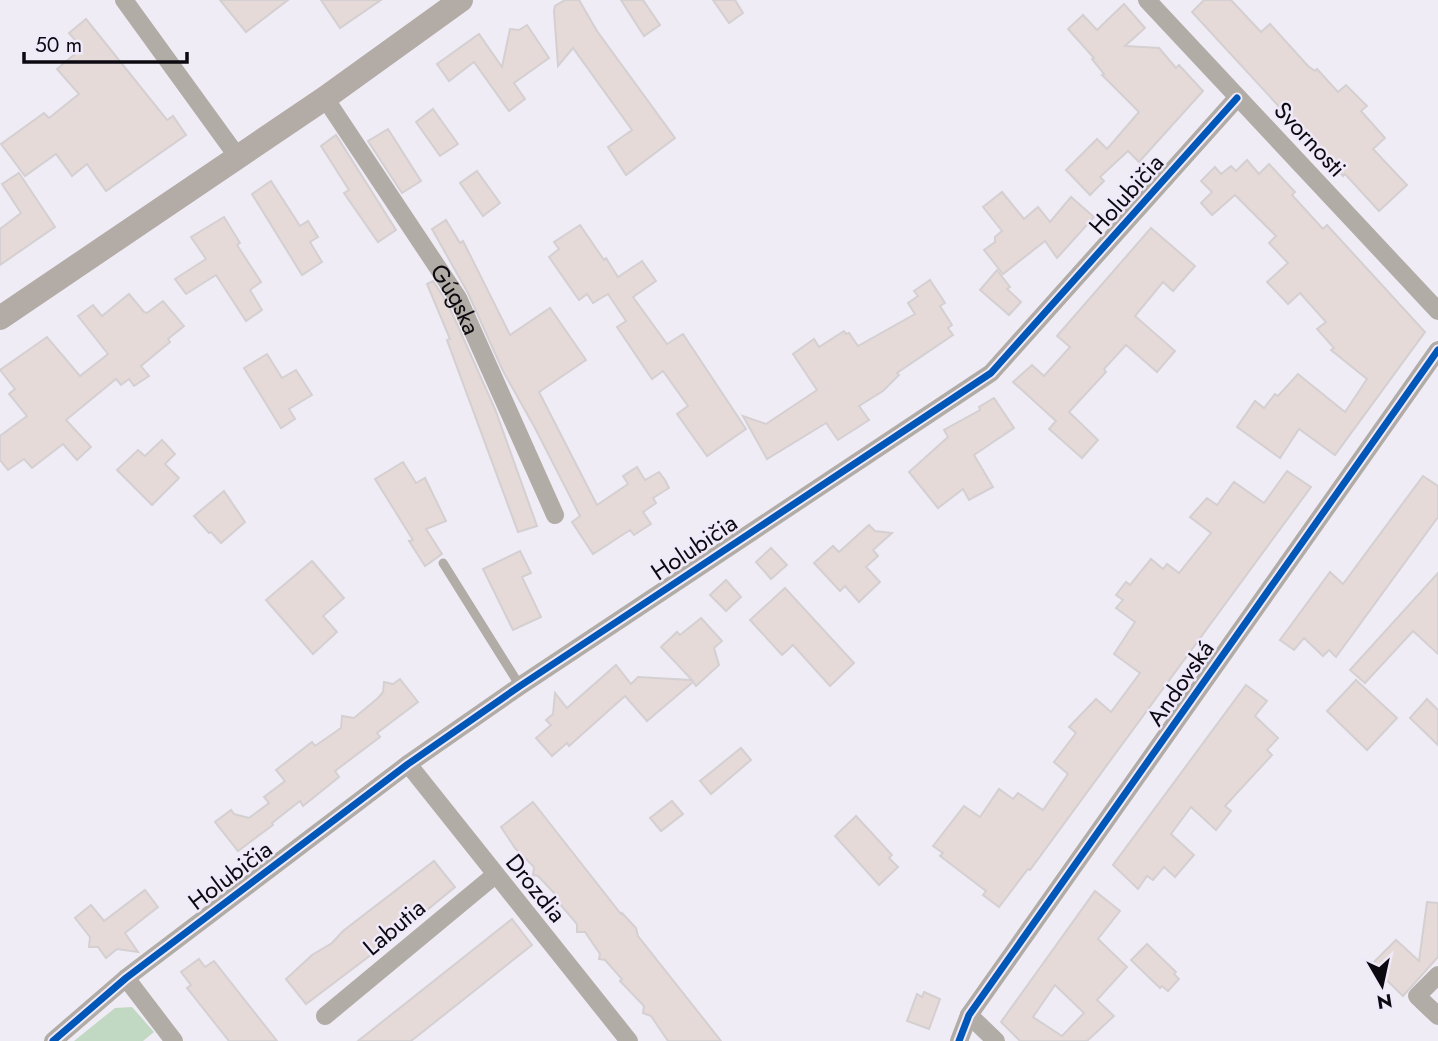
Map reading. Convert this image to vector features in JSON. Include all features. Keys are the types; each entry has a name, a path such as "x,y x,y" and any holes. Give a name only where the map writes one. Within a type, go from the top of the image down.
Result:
{"main road":[{"path":"0,318 325,98 461,0"}],"street":[{"path":"124,0 237,156"},
{"name":"Svornosti","path":"1147,0 1438,311"},
{"name":"Gúgska","path":"325,98 458,298 555,515"},
{"name":"Holubičia","path":"53,1041 126,978 408,764 520,686 991,373 1237,98"},
{"name":"Andovská","path":"959,1041 969,1016 1438,350"},
{"name":"Drozdia","path":"408,764 629,1041"},
{"name":"Labutia","path":"325,1016 495,876"},
{"path":"1438,975 1417,996 1438,1016"},
{"path":"126,978 174,1041"},
{"path":"969,1016 996,1041"}],"lane":[{"path":"443,563 520,686"}],"green space":[{"path":"132,1007 154,1032 143,1041 74,1041 115,1008"}],"building":[{"path":"220,0 288,0 246,32"},
{"path":"321,0 381,0 340,28"},
{"path":"565,0 579,0 597,31 675,138 626,175 608,147 632,130 573,48 558,66 554,11 555,6"},
{"path":"621,0 643,0 660,25 644,36"},
{"path":"713,0 735,0 743,13 729,23"},
{"path":"1204,0 1231,0 1261,32 1270,24 1308,66 1315,71 1317,69 1338,92 1346,85 1367,106 1361,111 1385,138 1373,149 1407,185 1379,211 1345,174 1343,176 1192,12"},
{"path":"1124,4 1145,28 1125,46 1159,48 1176,68 1179,65 1203,91 1139,162 1128,151 1100,177 1104,181 1090,195 1066,170 1097,139 1107,149 1139,112 1102,75 1104,74 1092,59 1094,58 1068,29 1083,15 1097,30"},
{"path":"86,19 167,120 173,116 186,135 106,191 87,164 72,176 56,154 25,176 1,144 44,113 49,118 79,94 57,69 82,48 69,33"},
{"path":"527,25 549,58 514,83 525,99 509,111 474,62 449,81 437,64 479,34 502,67 510,29 519,30"},
{"path":"433,109 458,144 440,156 416,122"},
{"path":"388,129 421,181 402,193 368,141"},
{"path":"336,135 396,230 378,242 344,193 349,190 321,146"},
{"path":"1247,160 1259,174 1269,164 1295,192 1292,195 1323,229 1327,225 1425,332 1335,455 1299,429 1280,458 1237,427 1255,401 1264,408 1275,394 1278,396 1298,374 1345,412 1367,379 1331,350 1334,348 1317,329 1326,322 1300,293 1288,304 1267,282 1288,263 1269,243 1276,236 1235,195 1212,215 1201,203 1212,192 1201,181 1215,167 1221,174 1231,166 1236,171"},
{"path":"477,171 500,203 483,216 460,183"},
{"path":"19,173 55,227 0,265 0,229 21,213 2,184"},
{"path":"271,181 300,226 308,221 318,237 310,242 322,262 302,275 252,194"},
{"path":"1002,192 1024,219 1038,207 1050,222 1071,197 1094,217 1057,258 1045,241 1003,274 984,250 995,242 995,237 1002,231 983,207"},
{"path":"224,217 240,243 237,245 261,282 250,290 262,310 246,321 216,275 186,294 175,279 206,259 191,237"},
{"path":"446,220 460,243 463,241 510,335 550,308 586,360 539,392 597,505 628,484 623,476 637,467 645,480 659,472 665,480 669,488 653,498 656,503 643,512 651,524 634,535 630,530 593,554 572,522 580,516 503,371 468,293 432,229"},
{"path":"580,225 618,277 642,261 656,281 633,297 667,344 683,334 746,429 707,456 677,414 688,406 663,371 652,379 617,327 626,321 608,294 593,303 587,294 579,300 549,257 559,249 554,242"},
{"path":"1151,228 1195,266 1173,291 1163,282 1135,316 1175,351 1157,372 1126,345 1104,369 1106,372 1069,412 1098,440 1082,458 1049,429 1056,421 1013,382 1032,365 1044,376 1070,347 1057,336"},
{"path":"997,270 1010,287 1007,289 1021,302 1009,315 980,290"},
{"path":"930,280 945,303 940,306 952,325 948,328 953,335 897,373 899,375 883,391 859,406 869,420 838,440 826,423 767,459 743,416 766,424 817,390 793,354 814,339 819,347 844,331 849,333 858,346 915,314 908,303 918,296 914,291"},
{"path":"433,281 448,304 495,409 537,526 518,532 447,340 450,339 427,284"},
{"path":"129,294 147,313 163,301 184,326 168,339 170,342 141,366 149,376 134,386 129,379 121,385 116,379 66,420 91,447 77,460 63,444 32,468 24,459 8,470 0,460 0,436 27,416 9,394 15,389 0,370 47,337 80,376 108,354 78,316 93,305 102,316"},
{"path":"267,354 282,378 296,370 312,395 289,409 295,419 281,428 244,368"},
{"path":"994,398 1014,428 974,455 993,487 969,500 963,489 938,508 909,472 948,437 944,430 980,410 979,407"},
{"path":"162,440 175,454 165,464 179,478 152,505 117,470 138,450 145,456"},
{"path":"403,462 416,483 425,478 446,521 426,529 442,554 425,566 409,541 413,540 375,479"},
{"path":"1287,471 1311,487 1030,870 1028,869 999,907 983,895 986,891 940,856 943,853 933,846 964,806 980,817 999,789 1013,799 1018,793 1043,810 1068,774 1054,762 1076,733 1069,727 1096,699 1111,712 1140,673 1114,654 1135,622 1116,608 1123,600 1116,595 1126,582 1130,585 1151,559 1163,569 1167,564 1179,573 1211,533 1190,517 1207,498 1217,505 1234,482 1264,503"},
{"path":"1423,476 1438,486 1438,517 1336,657 1329,650 1323,656 1304,638 1294,650 1280,640 1330,572 1343,584"},
{"path":"224,491 245,522 221,543 194,516"},
{"path":"869,525 875,531 892,533 873,550 878,556 866,567 880,582 859,602 845,586 840,591 814,563 833,546 839,552"},
{"path":"771,548 787,565 771,579 756,562"},
{"path":"520,551 531,573 522,577 541,617 513,630 483,569"},
{"path":"312,561 344,598 323,616 337,632 313,654 266,600"},
{"path":"1438,573 1438,654 1413,631 1365,683 1350,670"},
{"path":"726,580 741,597 726,611 710,595"},
{"path":"785,588 854,663 830,686 793,645 782,655 750,620"},
{"path":"701,618 722,641 714,648 719,665 696,686 693,682 647,721 625,696 569,746 567,743 552,756 536,738 551,725 546,720 553,714 555,693 567,708 616,665 631,684 638,677 692,680 661,647 677,632 680,635"},
{"path":"400,679 418,702 377,733 380,737 335,771 339,777 303,806 300,801 238,851 215,822 231,810 234,814 249,818 269,803 264,797 285,781 276,770 312,742 315,746 341,728 342,716 354,718 383,692 384,682 393,684"},
{"path":"1356,680 1397,718 1367,750 1327,711"},
{"path":"1246,685 1267,701 1255,716 1278,738 1267,750 1272,755 1225,806 1231,811 1216,830 1191,807 1171,834 1194,855 1175,877 1164,867 1153,880 1147,876 1138,889 1113,865"},
{"path":"1427,699 1438,710 1438,745 1410,718"},
{"path":"741,748 751,760 711,794 700,781"},
{"path":"672,801 683,814 661,831 650,818"},
{"path":"533,802 621,914 636,928 638,936 721,1041 668,1041 651,1016 643,1013 644,1006 620,981 622,979 605,960 599,959 600,954 585,932 577,932 577,924 560,904 555,903 556,895 538,876 533,875 534,867 515,848 501,827"},
{"path":"856,816 892,855 889,858 898,867 879,885 835,836"},
{"path":"434,861 455,887 306,1004 286,979 312,955 332,943 343,931"},
{"path":"145,890 158,907 125,933 138,952 117,949 106,958 98,947 89,947 90,937 75,918 91,905 104,921"},
{"path":"1095,891 1120,911 1098,939 1127,967 1097,1000 1114,1016 1087,1041 1020,1041 1001,1022","holes":["1055,985 1084,1013 1062,1036 1033,1017"]},
{"path":"1427,902 1438,903 1438,957 1403,996 1371,965 1396,940 1419,961"},
{"path":"512,919 532,945 449,1011 411,1041 358,1041"},
{"path":"1147,944 1176,972 1174,974 1179,979 1168,991 1162,986 1160,988 1131,960"},
{"path":"199,959 205,967 214,961 277,1041 229,1041 187,988 191,985 181,972"},
{"path":"924,992 940,999 929,1029 907,1021 917,994 922,997"}],"cycle path":[{"path":"53,1041 126,978 408,764 520,686 991,373 1237,98"},
{"path":"959,1041 969,1015 1438,350"}]}
